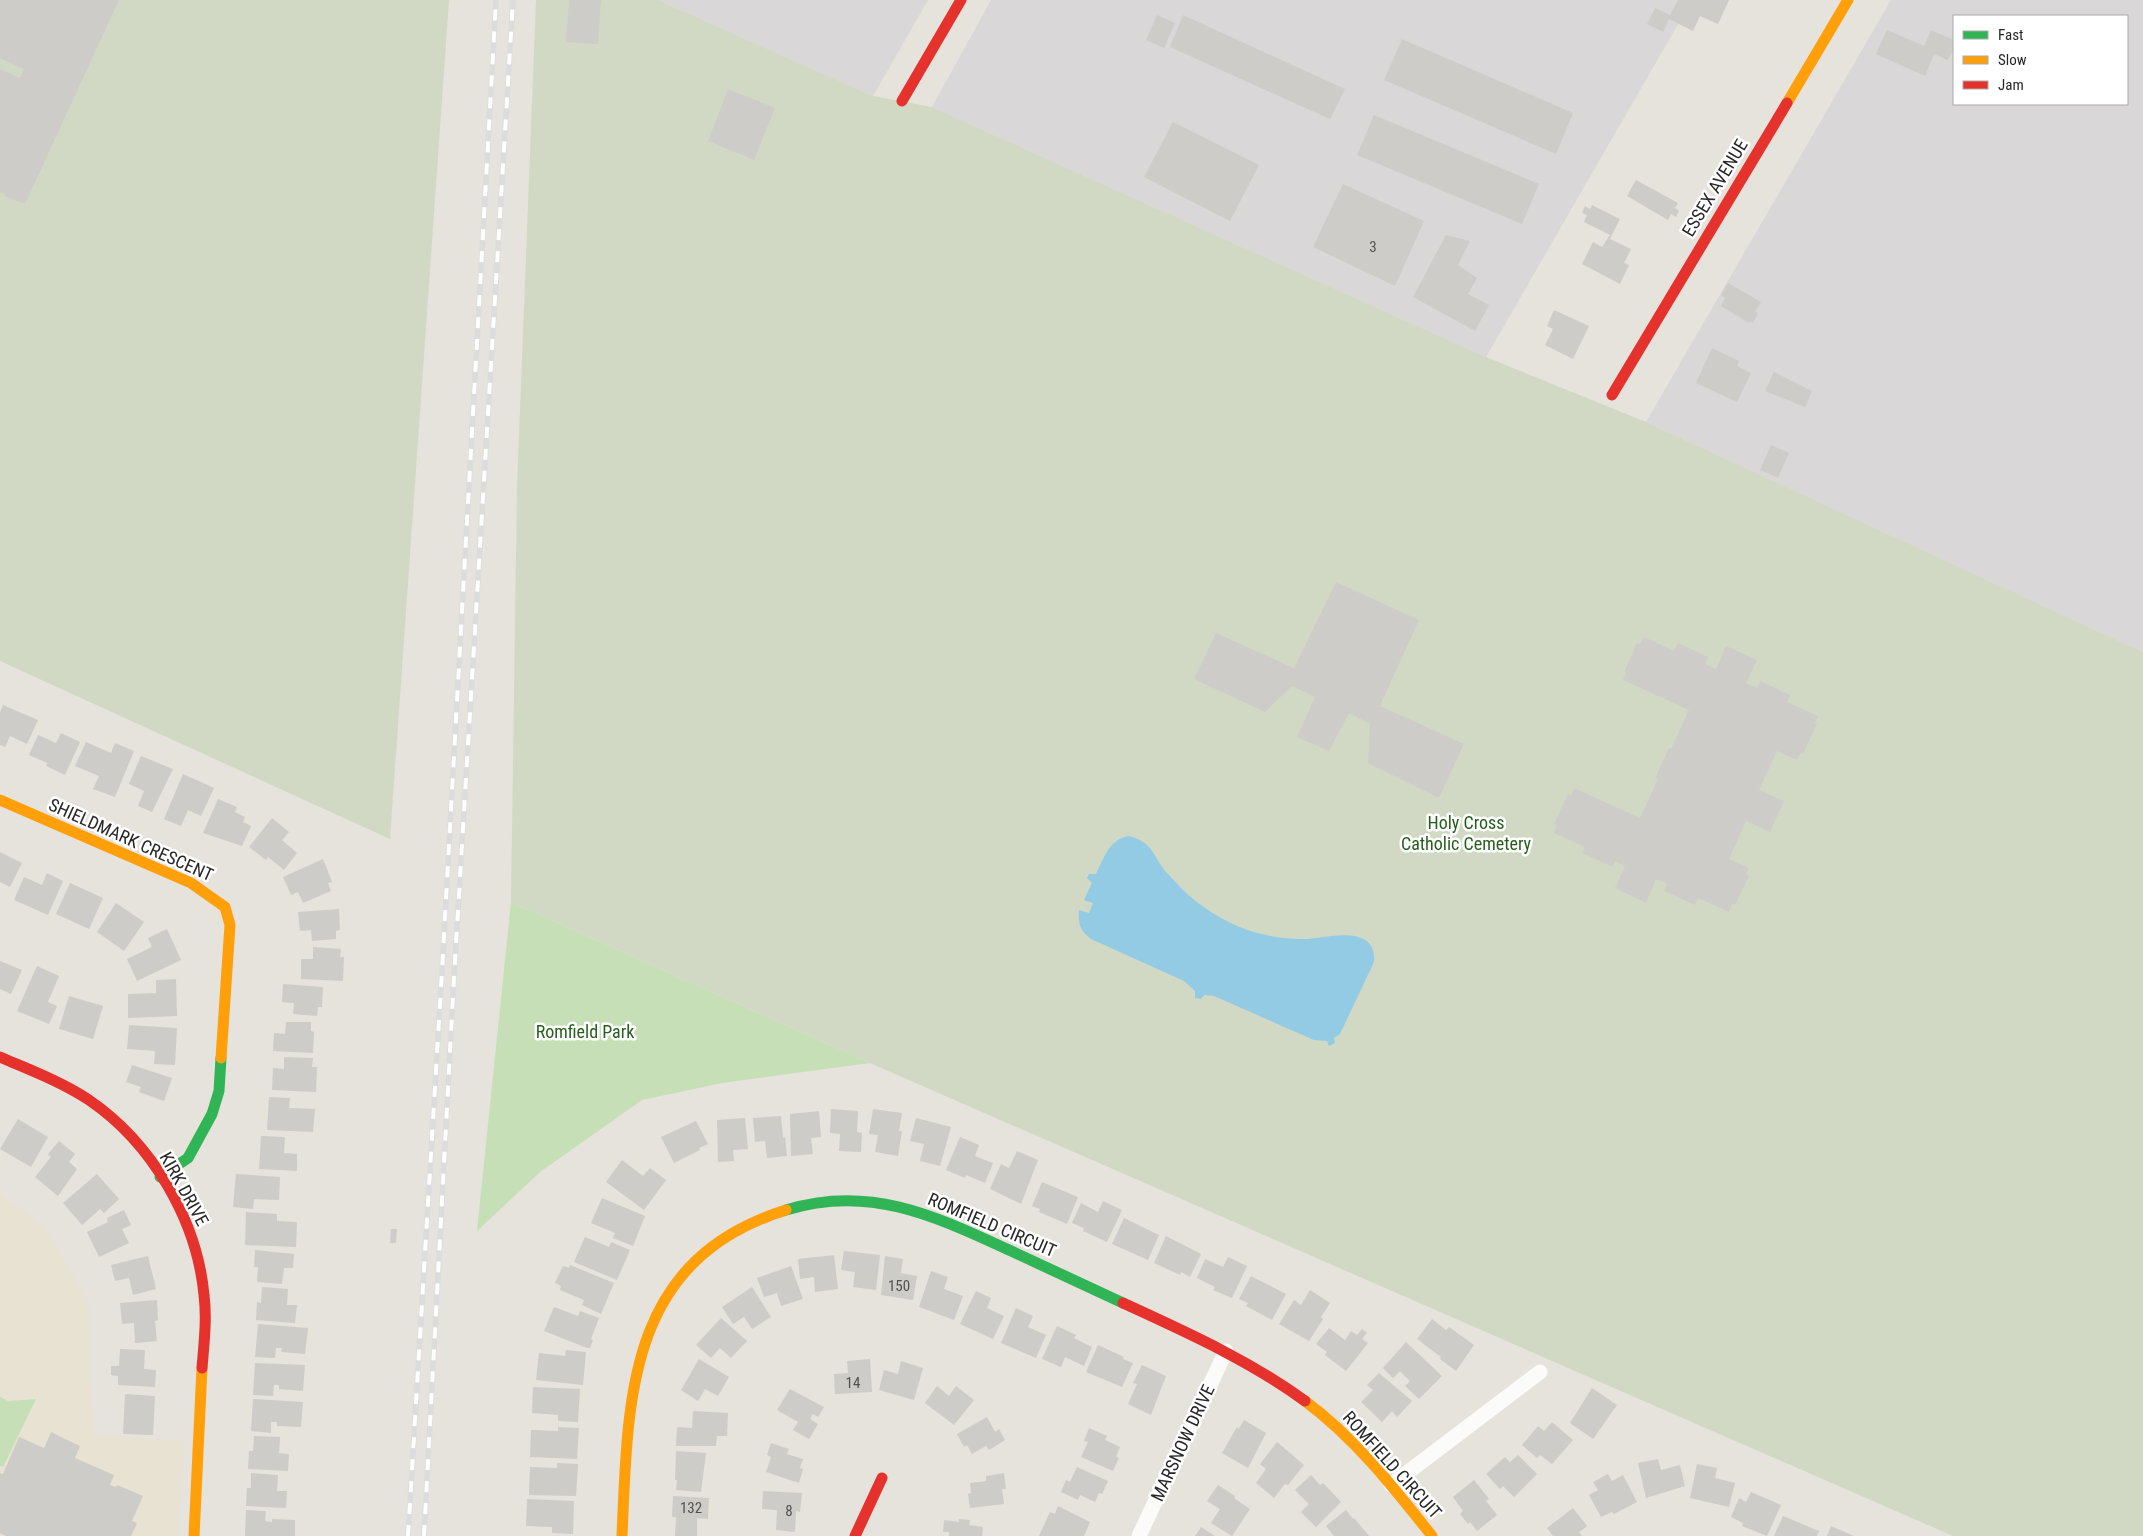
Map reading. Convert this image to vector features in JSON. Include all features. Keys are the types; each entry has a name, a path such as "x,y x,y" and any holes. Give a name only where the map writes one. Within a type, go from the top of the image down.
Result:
{"street":[{"path":"902,101 961,0"},
{"name":"ESSEX AVENUE","path":"1612,394 1848,0"},
{"name":"SHIELDMARK CRESCENT","path":"0,800 191,883 225,906 230,925 219,1091 212,1114 188,1158 160,1176"},
{"name":"KIRK DRIVE","path":"0,1057 61,1084 100,1108 142,1150 160,1176 188,1227 196,1253 204,1293 203,1369 194,1536"},
{"name":"ROMFIELD CIRCUIT","path":"622,1536 632,1386 647,1336 670,1293 697,1259 714,1244 742,1226 767,1215 793,1207 852,1201 880,1203 910,1209 944,1220 1226,1351 1268,1375 1318,1412 1354,1445 1391,1484 1432,1536"},
{"name":"MARSNOW DRIVE","path":"1139,1536 1226,1351"},
{"path":"1391,1484 1540,1372"},
{"path":"855,1536 882,1478"}],"shaded area":[{"path":"658,0 928,0 873,96"},
{"path":"991,0 1692,0 1486,357 932,107"},
{"path":"1891,0 2143,0 2143,652 1646,422"},
{"path":"0,1194 45,1227 88,1302 93,1434 185,1442 177,1536 0,1536"}],"green space":[{"path":"0,0 449,0 390,839 0,661"},
{"name":"Holy Cross Catholic Cemetery","path":"536,0 658,0 873,96 932,107 1486,357 1646,422 2143,652 2143,1536 1953,1536 870,1063 511,902 517,487"},
{"name":"Romfield Park","path":"511,902 870,1063 722,1083 642,1100 540,1172 477,1231"},
{"path":"0,1397 8,1401 36,1399 3,1467 0,1466"}],"water":[{"path":"1128,836 1136,838 1147,845 1165,871 1192,898 1232,924 1276,937 1308,939 1339,935 1360,937 1368,942 1373,950 1374,962 1340,1034 1334,1038 1335,1043 1329,1046 1327,1041 1314,1040 1214,996 1204,995 1201,999 1195,998 1195,991 1184,981 1087,936 1080,927 1079,910 1089,913 1093,903 1084,900 1092,883 1087,878 1089,874 1096,874 1105,856 1116,841"}],"building":[{"path":"0,0 119,0 25,204 4,196 5,194 0,192 0,69 20,78 24,69 0,58"},
{"path":"569,0 601,0 598,44 566,42"},
{"path":"1678,0 1729,0 1718,24 1700,16 1693,31 1669,19 1663,32 1647,24 1655,8 1670,15"},
{"path":"1157,15 1175,23 1164,48 1146,40"},
{"path":"1183,15 1345,89 1330,119 1170,47"},
{"path":"1887,30 1924,46 1931,30 1953,40 1953,50 1948,60 1934,54 1925,76 1876,54"},
{"path":"1402,39 1573,113 1556,154 1384,80"},
{"path":"728,89 775,108 754,160 708,141"},
{"path":"1374,115 1539,184 1522,224 1357,155"},
{"path":"1173,122 1259,165 1230,221 1144,177"},
{"path":"1636,180 1678,203 1675,208 1679,211 1676,217 1671,214 1668,220 1627,196"},
{"path":"1343,184 1424,221 1395,286 1313,247"},
{"path":"1592,205 1620,219 1610,239 1631,249 1624,263 1629,265 1620,284 1582,264 1593,242 1602,247 1610,235 1584,222 1587,215 1582,213 1585,206 1590,209"},
{"path":"1446,235 1470,241 1458,265 1477,278 1468,294 1489,305 1475,331 1413,297"},
{"path":"1728,283 1761,302 1755,312 1758,313 1753,323 1750,321 1749,323 1721,306 1725,298 1721,295"},
{"path":"1554,310 1589,326 1573,359 1545,345 1553,329 1547,326"},
{"path":"1712,348 1739,361 1737,366 1751,373 1737,402 1696,383"},
{"path":"1774,372 1812,391 1805,407 1765,391"},
{"path":"1771,445 1789,453 1778,478 1760,470"},
{"path":"1336,582 1419,620 1380,706 1464,744 1439,798 1368,763 1370,724 1349,713 1329,751 1297,737 1315,697 1292,686 1265,712 1194,679 1216,633 1294,668"},
{"path":"1644,637 1674,651 1678,643 1708,657 1705,664 1716,669 1726,646 1757,660 1746,683 1757,688 1760,681 1790,695 1787,702 1818,716 1815,723 1817,724 1803,754 1801,753 1797,760 1777,751 1759,790 1784,801 1770,832 1746,821 1729,859 1749,868 1746,874 1749,876 1735,905 1732,904 1729,912 1698,898 1695,905 1664,891 1667,884 1656,879 1646,903 1615,888 1625,866 1615,861 1613,867 1582,853 1585,847 1554,833 1557,825 1554,824 1568,794 1571,795 1574,788 1640,818 1658,779 1655,778 1689,710 1623,680 1626,673 1624,672 1637,643 1640,644"},
{"path":"3,705 38,720 27,744 10,736 5,747 0,745 0,713"},
{"path":"61,733 80,742 65,775 46,766 47,763 29,755 38,735 56,743"},
{"path":"86,742 111,753 115,743 134,751 115,797 93,789 99,776 75,766"},
{"path":"141,756 173,769 152,812 138,806 144,791 129,784"},
{"path":"183,774 214,788 201,816 188,810 181,826 164,819"},
{"path":"218,799 237,807 235,812 245,817 243,822 251,826 242,846 203,833"},
{"path":"272,818 289,832 282,840 297,853 284,870 268,857 266,860 249,847"},
{"path":"0,852 22,863 10,887 0,882"},
{"path":"323,859 332,882 328,883 331,891 303,903 298,892 291,895 283,877"},
{"path":"47,873 63,881 48,915 14,900 24,877 42,885"},
{"path":"70,883 103,898 89,929 56,914"},
{"path":"116,903 144,922 124,951 97,932"},
{"path":"339,909 340,930 336,931 336,939 312,941 311,930 300,931 298,912"},
{"path":"167,929 181,960 137,981 127,959 152,947 148,938"},
{"path":"313,947 341,949 340,957 344,957 343,981 301,979 301,959 313,959"},
{"path":"0,961 22,970 11,994 0,989"},
{"path":"37,966 59,976 48,1002 57,1006 49,1024 17,1011"},
{"path":"176,979 177,1016 128,1018 128,994 156,993 156,980"},
{"path":"283,984 323,987 322,1007 318,1007 317,1016 293,1014 294,1003 282,1002"},
{"path":"69,996 103,1006 93,1039 59,1029"},
{"path":"286,1022 311,1022 311,1031 314,1032 313,1053 273,1051 274,1033 285,1034"},
{"path":"129,1025 177,1028 175,1065 154,1064 155,1051 127,1049"},
{"path":"284,1057 313,1058 312,1067 317,1067 316,1092 272,1090 273,1068 284,1069"},
{"path":"132,1065 172,1078 164,1101 139,1092 141,1087 126,1082"},
{"path":"269,1097 290,1098 289,1108 315,1109 313,1132 267,1130"},
{"path":"831,1109 858,1111 857,1132 862,1133 861,1152 839,1151 840,1134 830,1133"},
{"path":"873,1109 902,1113 899,1131 902,1131 898,1156 875,1152 878,1135 869,1134"},
{"path":"819,1111 821,1137 811,1138 813,1154 791,1156 790,1114"},
{"path":"781,1116 787,1156 767,1158 765,1141 755,1142 753,1118"},
{"path":"745,1118 748,1149 733,1150 734,1161 718,1162 717,1120"},
{"path":"916,1118 951,1127 940,1166 920,1161 924,1144 910,1141"},
{"path":"18,1119 48,1137 31,1167 0,1149"},
{"path":"696,1121 708,1144 674,1163 661,1137"},
{"path":"261,1136 285,1137 284,1153 297,1154 297,1171 259,1169"},
{"path":"960,1137 979,1145 975,1156 993,1163 985,1183 966,1175 965,1178 946,1170"},
{"path":"59,1141 75,1154 69,1162 77,1169 58,1196 35,1177 51,1157 48,1154"},
{"path":"1017,1151 1038,1160 1021,1204 990,1189 1001,1164 1009,1168"},
{"path":"622,1160 643,1176 650,1168 666,1180 644,1210 606,1182"},
{"path":"97,1174 119,1199 104,1213 100,1209 82,1225 63,1203"},
{"path":"236,1174 280,1177 279,1200 254,1199 253,1209 233,1207"},
{"path":"1042,1182 1078,1197 1067,1224 1039,1212 1040,1209 1032,1206"},
{"path":"602,1198 645,1216 633,1246 613,1238 615,1233 591,1223"},
{"path":"1103,1201 1122,1210 1107,1242 1083,1231 1084,1228 1072,1223 1081,1203 1098,1212"},
{"path":"124,1210 131,1225 122,1229 129,1243 99,1257 87,1232 108,1222 107,1218"},
{"path":"246,1212 277,1214 277,1221 297,1222 296,1247 245,1245"},
{"path":"1124,1218 1159,1235 1148,1260 1112,1244"},
{"path":"391,1229 397,1229 396,1243 390,1243"},
{"path":"1166,1236 1201,1254 1190,1277 1181,1272 1180,1275 1154,1263"},
{"path":"585,1237 609,1247 611,1242 630,1250 617,1280 574,1262"},
{"path":"255,1250 294,1254 293,1268 284,1268 282,1284 257,1282 258,1267 254,1267"},
{"path":"844,1251 880,1255 876,1290 853,1287 855,1272 841,1270"},
{"path":"834,1255 838,1289 815,1292 814,1277 800,1279 798,1259"},
{"path":"148,1256 156,1289 133,1295 129,1278 115,1281 111,1265"},
{"path":"885,1256 903,1259 901,1273 917,1276 913,1300 881,1295"},
{"path":"1228,1257 1247,1266 1232,1298 1213,1290 1215,1287 1197,1278 1205,1259 1223,1267"},
{"path":"570,1265 614,1283 601,1314 582,1305 584,1300 560,1290 561,1286 555,1283 563,1266 569,1268"},
{"path":"791,1266 803,1299 781,1306 777,1293 764,1297 757,1278"},
{"path":"931,1271 948,1277 944,1289 963,1296 954,1320 919,1307"},
{"path":"1251,1276 1286,1294 1272,1320 1246,1306 1248,1303 1239,1299"},
{"path":"262,1287 288,1289 287,1305 297,1305 295,1323 256,1320 257,1302 261,1303"},
{"path":"752,1287 771,1317 752,1329 744,1317 733,1324 722,1307"},
{"path":"1310,1290 1330,1303 1321,1317 1323,1319 1309,1341 1279,1324 1294,1300 1301,1305"},
{"path":"976,1291 991,1298 987,1308 1004,1316 993,1339 960,1324"},
{"path":"157,1300 158,1320 155,1321 157,1341 135,1343 134,1323 122,1324 120,1303"},
{"path":"554,1307 578,1316 580,1311 599,1318 591,1339 593,1340 590,1348 544,1331"},
{"path":"1016,1308 1033,1316 1028,1327 1046,1335 1036,1358 1001,1343"},
{"path":"721,1318 747,1341 731,1358 720,1348 711,1358 696,1345"},
{"path":"1432,1319 1446,1330 1449,1327 1474,1345 1456,1371 1417,1339"},
{"path":"258,1324 308,1328 305,1354 281,1352 282,1348 276,1348 275,1358 255,1357"},
{"path":"1057,1326 1076,1335 1074,1338 1092,1347 1084,1366 1065,1357 1061,1367 1042,1359"},
{"path":"1329,1328 1345,1340 1351,1331 1357,1335 1362,1329 1367,1333 1362,1339 1368,1343 1346,1371 1325,1355 1327,1352 1316,1344"},
{"path":"1406,1342 1442,1376 1419,1399 1405,1386 1410,1381 1400,1371 1393,1378 1383,1368"},
{"path":"1098,1345 1133,1363 1122,1387 1086,1372"},
{"path":"120,1349 145,1350 144,1369 156,1370 155,1387 118,1385 118,1376 111,1375 111,1366 119,1366"},
{"path":"566,1350 586,1352 583,1385 536,1380 539,1353 565,1356"},
{"path":"699,1359 729,1377 718,1396 705,1389 698,1401 681,1390"},
{"path":"870,1359 872,1392 835,1394 834,1374 848,1373 847,1361"},
{"path":"901,1361 923,1368 914,1400 879,1390 884,1370 898,1374"},
{"path":"255,1363 305,1365 303,1391 279,1389 279,1385 274,1385 273,1396 253,1395"},
{"path":"1142,1365 1166,1376 1151,1415 1128,1404 1137,1384 1133,1383"},
{"path":"1379,1373 1412,1401 1397,1417 1392,1411 1382,1422 1361,1402 1373,1390 1367,1385"},
{"path":"937,1386 949,1396 956,1386 974,1400 954,1425 925,1403"},
{"path":"533,1387 580,1389 578,1422 558,1421 558,1415 532,1413"},
{"path":"1592,1388 1617,1405 1593,1439 1570,1423"},
{"path":"790,1389 824,1407 818,1417 813,1414 810,1419 818,1424 809,1439 793,1430 798,1422 777,1410"},
{"path":"125,1394 155,1396 153,1435 123,1434"},
{"path":"253,1399 303,1402 301,1427 277,1426 277,1422 271,1422 271,1433 251,1431"},
{"path":"693,1411 728,1413 727,1436 717,1436 716,1446 676,1446 677,1427 692,1428"},
{"path":"987,1417 995,1432 999,1429 1005,1440 989,1450 986,1446 972,1454 967,1445 964,1447 957,1434"},
{"path":"1244,1420 1266,1433 1248,1468 1222,1453 1237,1427 1239,1429"},
{"path":"1552,1422 1573,1440 1552,1464 1540,1455 1537,1458 1522,1445 1538,1426 1544,1431"},
{"path":"558,1427 579,1428 577,1459 530,1457 531,1430 558,1431"},
{"path":"1089,1428 1107,1436 1105,1440 1120,1447 1116,1457 1119,1458 1113,1471 1081,1457 1088,1442 1084,1441"},
{"path":"51,1432 80,1446 75,1458 114,1475 110,1485 116,1487 117,1485 143,1496 132,1521 137,1523 131,1536 6,1536 0,1533 0,1473 3,1474 19,1437 44,1448"},
{"path":"254,1436 280,1437 279,1453 289,1454 288,1471 248,1469 249,1451 253,1451"},
{"path":"1277,1442 1304,1465 1288,1485 1285,1484 1274,1498 1256,1483 1266,1469 1260,1464"},
{"path":"771,1443 789,1449 787,1454 803,1459 800,1468 803,1469 799,1483 766,1472 771,1457 767,1455"},
{"path":"676,1451 706,1453 701,1492 676,1490"},
{"path":"1518,1455 1537,1474 1514,1497 1503,1486 1500,1489 1486,1474 1505,1457 1510,1462"},
{"path":"1658,1459 1661,1470 1680,1465 1685,1486 1646,1498 1638,1463"},
{"path":"557,1463 578,1464 576,1496 529,1495 530,1467 557,1468"},
{"path":"1697,1464 1717,1468 1715,1478 1735,1483 1729,1507 1690,1498"},
{"path":"1077,1467 1108,1481 1102,1494 1099,1493 1095,1502 1080,1495 1078,1500 1061,1492 1066,1480 1070,1482"},
{"path":"251,1473 278,1475 277,1491 287,1491 286,1508 246,1506 247,1488 251,1488"},
{"path":"1004,1473 1006,1489 1002,1489 1004,1504 970,1508 968,1494 971,1493 970,1483 986,1481 986,1476"},
{"path":"1608,1474 1612,1481 1623,1475 1637,1502 1614,1514 1612,1512 1601,1517 1589,1495 1598,1490 1593,1482"},
{"path":"1311,1475 1320,1485 1323,1483 1341,1502 1316,1527 1301,1512 1309,1504 1295,1490"},
{"path":"1474,1480 1489,1499 1486,1501 1497,1515 1477,1531 1460,1514 1463,1511 1453,1497"},
{"path":"1218,1485 1250,1509 1232,1536 1211,1523 1220,1509 1207,1501"},
{"path":"763,1491 802,1493 800,1512 796,1511 795,1532 776,1530 777,1510 762,1509"},
{"path":"1751,1492 1781,1505 1767,1536 1742,1526 1743,1523 1731,1517 1739,1498 1746,1502"},
{"path":"673,1496 709,1498 708,1519 697,1518 697,1536 675,1536 676,1517 672,1517"},
{"path":"527,1499 574,1501 573,1534 552,1533 552,1527 526,1526"},
{"path":"1058,1506 1090,1522 1084,1536 1039,1536 1050,1512 1055,1514"},
{"path":"1573,1508 1587,1526 1579,1532 1582,1536 1553,1536 1547,1528"},
{"path":"246,1510 266,1511 265,1521 272,1522 272,1519 295,1520 295,1536 245,1536"},
{"path":"1346,1510 1369,1536 1334,1536 1326,1526"},
{"path":"1783,1516 1819,1531 1817,1536 1774,1536"},
{"path":"959,1519 970,1520 969,1525 983,1527 982,1536 949,1536 949,1532 943,1532 944,1520 959,1522"},
{"path":"1831,1526 1854,1536 1827,1536"},
{"path":"1201,1527 1215,1536 1195,1536"}],"railway":[{"path":"408,1536 442,971 496,0"},
{"path":"424,1536 454,977 513,0"}],"traffic: fast":[{"path":"160,1177 188,1158 212,1114 219,1091 221,1058"},
{"path":"786,1210 816,1203 845,1200 874,1202 901,1208 955,1226 1123,1303"}],"traffic: slow":[{"path":"1787,103 1848,0"},
{"path":"0,800 191,883 225,907 230,925 221,1058"},
{"path":"622,1536 628,1433 635,1385 647,1339 666,1298 694,1262 734,1233 786,1210"},
{"path":"194,1536 202,1368"},
{"path":"1305,1401 1341,1431 1373,1464 1432,1536"}],"traffic: jam":[{"path":"902,101 961,0"},
{"path":"1612,395 1787,103"},
{"path":"0,1057 57,1082 89,1100 133,1138 168,1186 192,1239 200,1267 205,1313 202,1368"},
{"path":"1123,1303 1194,1336 1262,1372 1305,1401"},
{"path":"855,1536 882,1478"}]}
